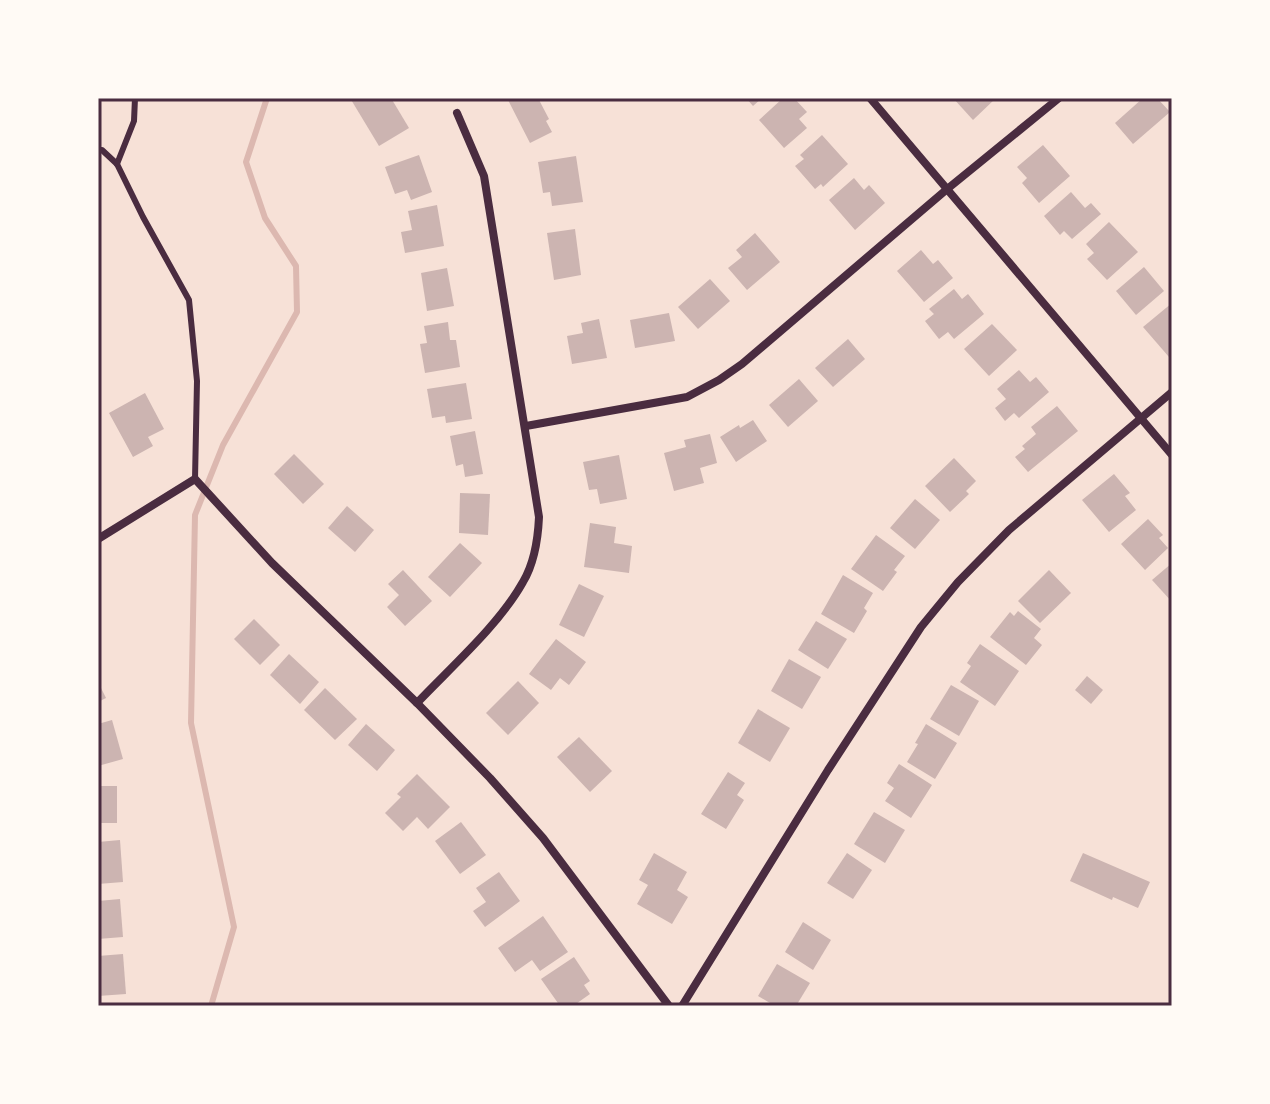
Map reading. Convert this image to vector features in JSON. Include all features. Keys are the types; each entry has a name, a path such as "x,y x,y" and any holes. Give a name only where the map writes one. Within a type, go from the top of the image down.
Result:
{"street":[{"path":"870,98 1172,455"},
{"path":"526,426 687,397 719,380 1059,98"},
{"path":"417,703 503,614 524,581 538,539 539,517 526,426 484,176 457,113"},
{"path":"682,1006 921,627 958,582 1009,530 1172,392"},
{"path":"98,539 195,479 272,563 490,778 543,838 669,1006"}],"lane":[{"path":"117,164 134,121 135,98"},
{"path":"98,150 117,164 189,300 197,381 195,479"}],"building":[{"path":"350,98 391,98 409,128 379,146"},
{"path":"507,98 538,98 552,132 530,143"},
{"path":"746,98 762,98 753,106"},
{"path":"783,98 794,98 807,112 799,119 807,128 784,148 759,120"},
{"path":"953,98 996,98 973,120"},
{"path":"1143,98 1157,98 1170,112 1133,144 1115,123"},
{"path":"822,135 848,164 823,187 821,184 815,189 795,166 804,159 800,155"},
{"path":"1043,145 1070,176 1039,203 1022,183 1027,178 1017,167"},
{"path":"419,155 432,192 411,200 407,190 395,194 385,167"},
{"path":"576,156 583,202 552,206 550,192 543,193 538,162"},
{"path":"854,178 864,190 869,185 885,203 855,230 829,200"},
{"path":"1071,192 1085,208 1091,203 1101,214 1072,239 1064,231 1060,235 1044,216"},
{"path":"437,205 444,246 405,253 401,232 412,230 408,211"},
{"path":"1109,222 1138,252 1107,280 1087,259 1094,253 1086,244"},
{"path":"575,229 581,275 554,280 547,233"},
{"path":"755,233 780,262 747,290 728,268 742,257 736,250"},
{"path":"921,250 933,264 938,260 953,278 924,302 897,271"},
{"path":"1144,267 1164,291 1136,315 1116,291"},
{"path":"447,268 454,306 427,311 421,273"},
{"path":"710,279 730,301 698,329 678,307"},
{"path":"954,289 962,299 968,294 984,314 954,339 948,332 939,339 925,321 934,314 929,309"},
{"path":"1172,303 1172,354 1169,357 1143,327"},
{"path":"669,313 675,341 635,348 630,320"},
{"path":"599,319 607,358 572,364 567,336 583,333 581,323"},
{"path":"448,322 450,340 456,340 460,367 425,373 420,344 427,343 424,326"},
{"path":"992,324 1017,350 989,376 964,349"},
{"path":"848,339 865,359 833,387 815,368"},
{"path":"1019,370 1030,382 1036,377 1049,392 1019,418 1014,413 1005,421 995,408 1006,399 997,389"},
{"path":"799,379 818,401 788,427 769,405"},
{"path":"466,383 472,419 446,423 445,416 432,418 427,389"},
{"path":"145,393 164,429 148,437 153,446 133,457 109,413"},
{"path":"1057,406 1078,431 1028,472 1015,457 1036,434 1031,427"},
{"path":"753,420 767,441 736,462 720,437"},
{"path":"475,431 483,474 465,477 463,464 456,466 450,436"},
{"path":"710,434 717,463 700,468 704,483 674,491 664,453 686,447 684,440"},
{"path":"294,454 324,484 303,504 274,474"},
{"path":"619,455 627,499 600,504 597,489 589,490 583,462"},
{"path":"954,458 976,481 966,491 969,494 950,512 925,486"},
{"path":"1114,474 1130,493 1125,496 1136,510 1109,532 1082,500"},
{"path":"460,493 490,494 488,535 459,533"},
{"path":"915,499 940,520 915,549 890,528"},
{"path":"347,506 374,530 355,552 328,528"},
{"path":"1148,519 1163,535 1159,538 1168,548 1145,570 1121,544"},
{"path":"590,523 616,527 614,543 632,546 629,573 584,567"},
{"path":"876,535 905,556 883,591 851,569"},
{"path":"460,543 482,563 450,597 428,577"},
{"path":"1172,563 1172,602 1152,580"},
{"path":"403,570 432,601 405,626 387,607 399,595 388,584"},
{"path":"1049,570 1071,593 1040,623 1018,601"},
{"path":"843,575 873,593 854,633 821,614"},
{"path":"579,584 604,596 584,637 559,625"},
{"path":"1018,611 1041,629 1034,638 1042,645 1026,665 990,637 1010,612 1014,616"},
{"path":"254,619 280,645 260,665 234,639"},
{"path":"816,621 847,639 828,669 798,650"},
{"path":"556,639 586,662 569,685 560,678 551,690 529,674"},
{"path":"980,644 1019,671 995,706 960,682 971,666 967,663"},
{"path":"289,654 319,682 300,704 270,675"},
{"path":"789,659 821,677 802,709 771,691"},
{"path":"1087,676 1103,690 1091,704 1075,690"},
{"path":"518,681 539,703 508,735 486,713"},
{"path":"98,682 106,698 98,702"},
{"path":"951,685 979,701 959,736 930,719"},
{"path":"325,688 357,719 335,740 304,710"},
{"path":"758,709 790,728 770,762 738,743"},
{"path":"112,720 123,759 98,766 98,724"},
{"path":"366,724 395,750 377,771 348,745"},
{"path":"926,724 957,743 935,779 907,762"},
{"path":"579,737 612,771 590,792 557,757"},
{"path":"899,764 932,785 911,818 885,801 894,788 887,783"},
{"path":"728,772 745,783 737,795 744,800 726,829 701,814"},
{"path":"417,774 450,807 428,829 417,817 403,831 385,813 401,797 397,794"},
{"path":"98,786 117,786 117,823 98,823"},
{"path":"874,812 905,830 885,863 854,844"},
{"path":"461,822 486,855 460,874 435,841"},
{"path":"120,840 123,882 98,884 98,842"},
{"path":"654,853 687,872 677,890 688,897 672,924 637,904 648,885 639,880"},
{"path":"847,853 872,870 853,899 827,883"},
{"path":"1083,853 1150,882 1138,908 1070,881"},
{"path":"499,872 520,901 485,927 473,911 486,902 476,888"},
{"path":"120,899 123,937 98,939 98,901"},
{"path":"543,916 568,952 540,971 532,960 515,972 498,948"},
{"path":"803,922 831,940 813,970 785,952"},
{"path":"123,954 126,994 98,996 98,956"},
{"path":"574,957 590,981 584,985 590,994 573,1006 560,1006 541,979"},
{"path":"777,964 810,983 796,1006 775,1006 758,996"}],"waterway":[{"path":"211,1006 234,927 191,723 195,515 223,445 297,312 296,266 265,218 246,162 267,98"}]}
